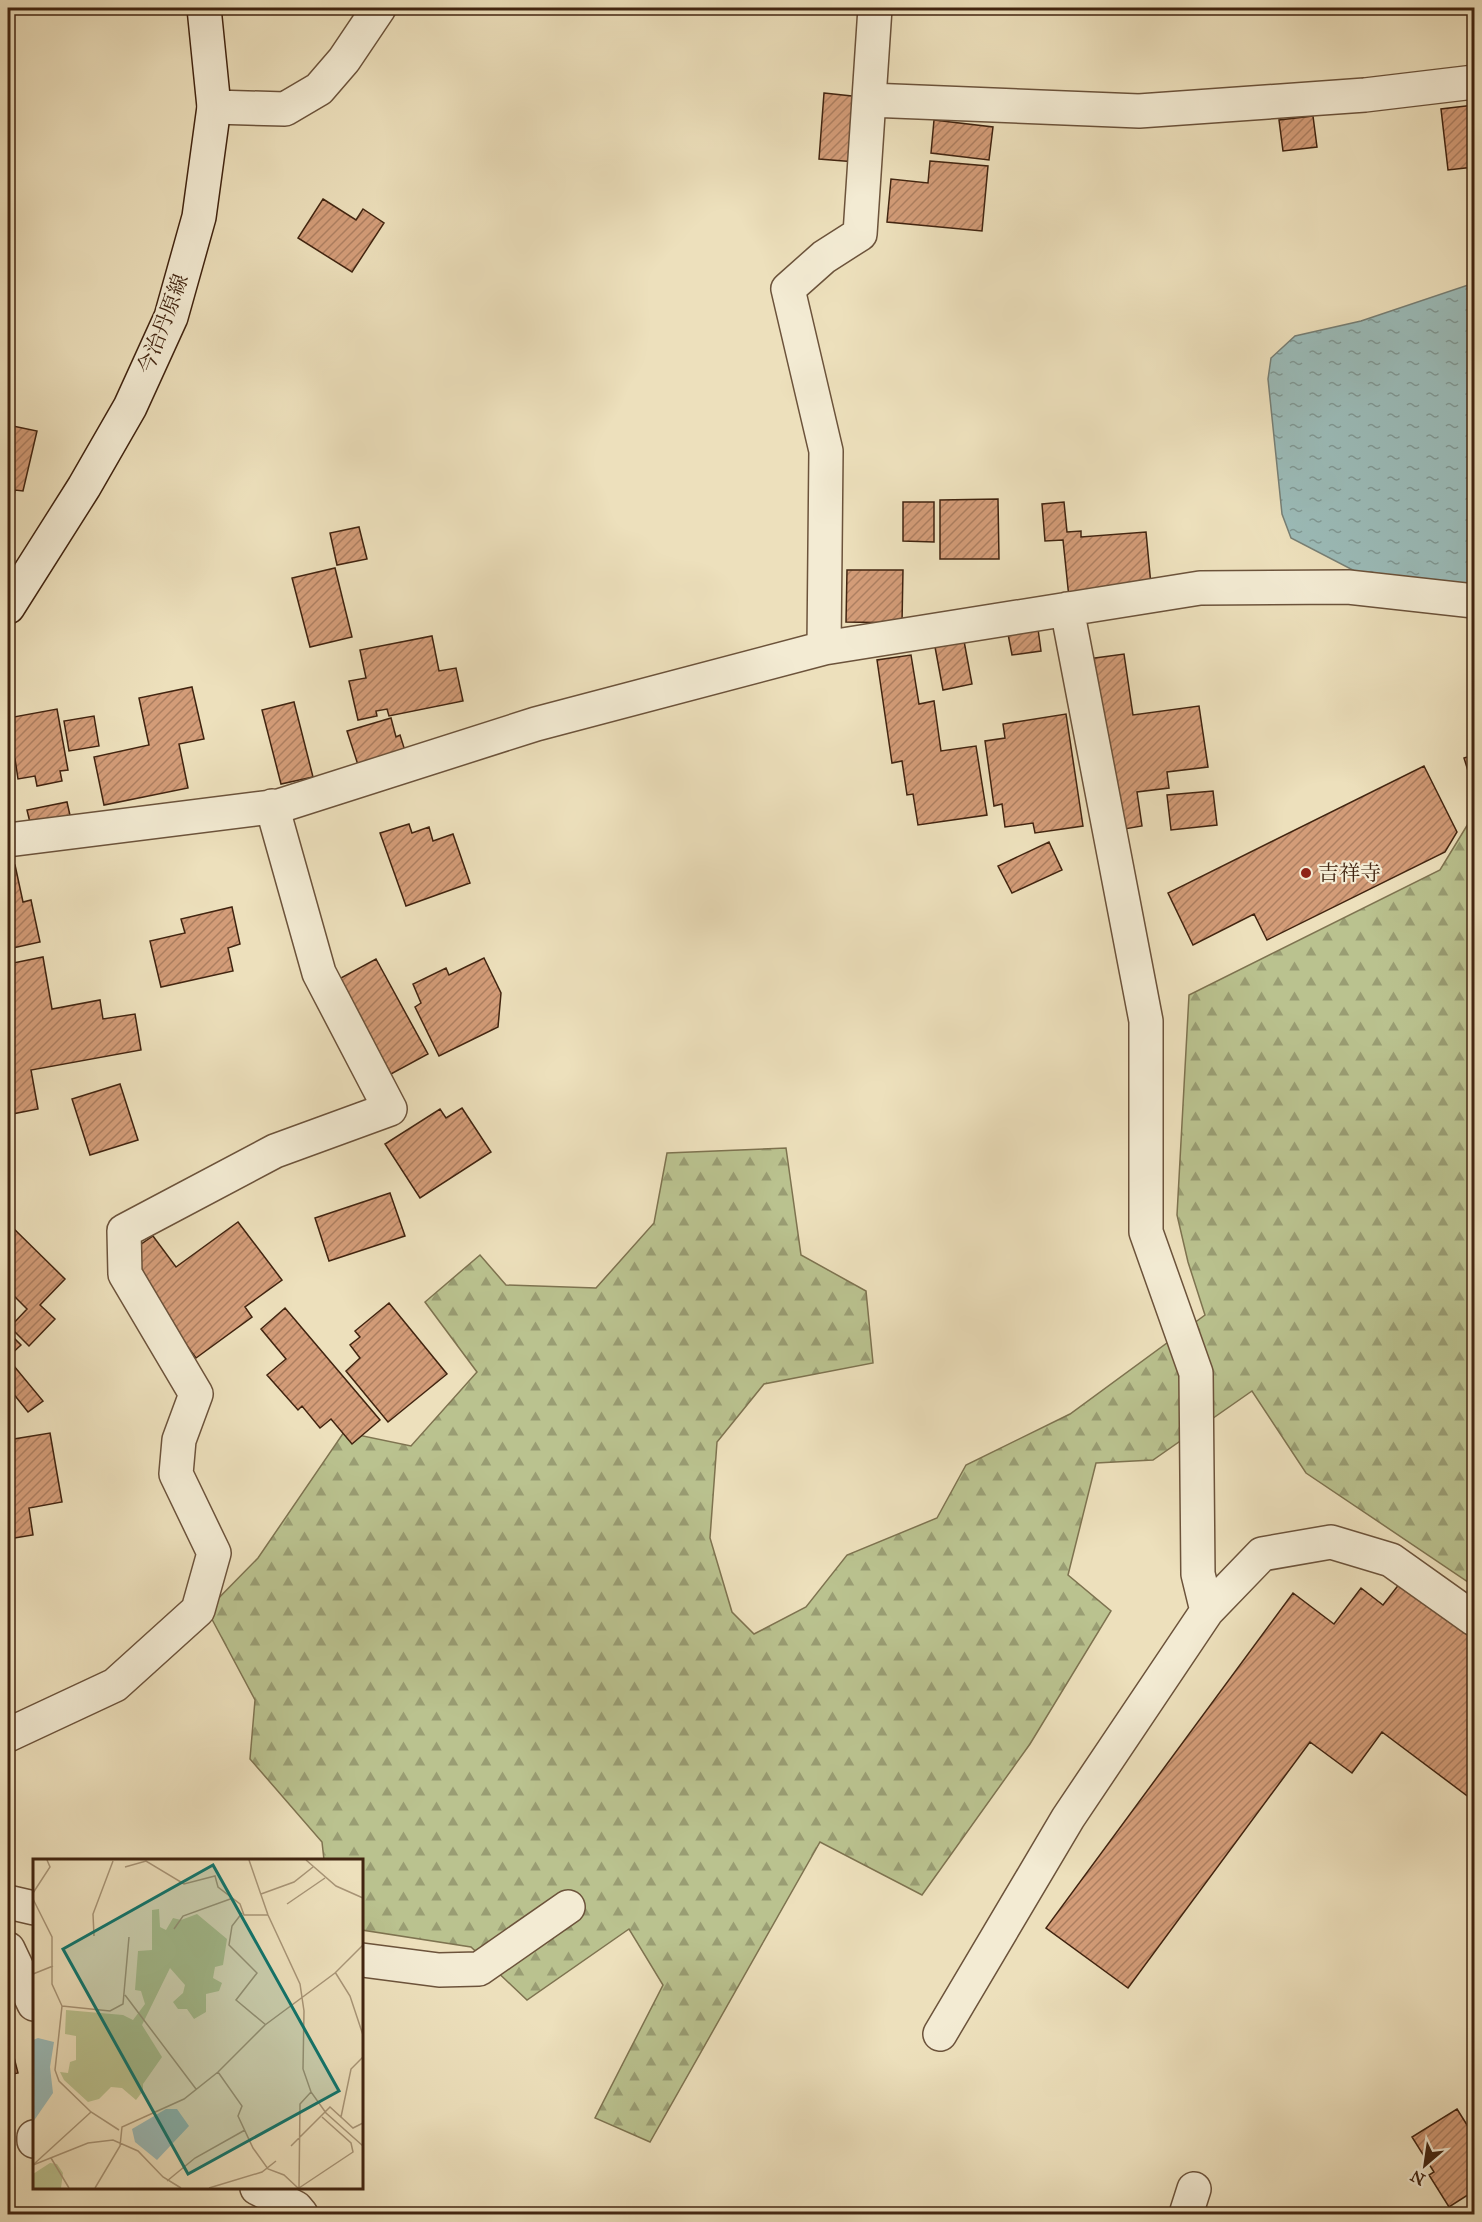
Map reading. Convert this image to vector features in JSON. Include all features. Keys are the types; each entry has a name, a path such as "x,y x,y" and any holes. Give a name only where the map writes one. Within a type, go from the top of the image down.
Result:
{"street":[{"name":"今治丹原線","path":"8,607 84,487 130,407 171,317 199,217 214,107 204,8"},
{"path":"214,107 285,109 319,89 344,60 379,8"},
{"path":"824,648 826,451 788,289 824,257 860,234 875,8"},
{"path":"869,100 1139,111 1365,95 1474,82"},
{"path":"8,840 272,806 536,724 824,648 1200,588 1348,587 1474,601"},
{"path":"1067,609 1146,1021 1146,1232 1196,1372 1198,1574 1207,1611"},
{"path":"8,1735 115,1685 198,1610 214,1553 176,1474 179,1440 196,1394 125,1274 124,1231 274,1151 390,1109 319,973 272,806"},
{"path":"940,2034 1068,1818 1207,1611 1262,1554 1331,1542 1391,1560 1474,1619"},
{"path":"8,1902 33,1908"},
{"path":"363,1960 439,1970 479,1969 568,1907"},
{"path":"8,1949 33,2002"},
{"path":"261,2189 296,2208 301,2214"}],"green space":[{"path":"1474,814 1474,1586 1306,1473 1252,1391 1153,1460 1096,1463 1068,1575 1111,1611 1030,1744 922,1895 820,1842 650,2142 595,2118 663,1985 629,1929 527,2000 471,1947 363,1930 363,1859 324,1859 322,1842 250,1759 255,1700 207,1610 258,1558 344,1432 411,1446 477,1372 425,1302 480,1255 506,1285 596,1288 654,1223 667,1153 786,1148 801,1255 866,1291 873,1363 764,1384 717,1442 710,1538 732,1612 754,1634 806,1607 847,1555 937,1518 966,1465 1070,1414 1205,1315 1188,1262 1177,1215 1189,995 1440,870"}],"water":[{"path":"1474,283 1474,586 1374,581 1291,538 1282,514 1268,379 1271,358 1295,336 1361,321"}],"building":[{"path":"824,93 861,97 856,162 819,159"},
{"path":"1474,105 1474,167 1448,170 1441,109"},
{"path":"1313,116 1317,147 1283,151 1279,120"},
{"path":"934,120 993,127 989,160 931,153"},
{"path":"930,161 988,166 982,231 887,222 891,179 928,183"},
{"path":"323,199 356,220 363,209 384,223 352,272 298,238"},
{"path":"8,425 37,431 23,491 15,490 8,524"},
{"path":"998,499 999,559 940,559 940,500"},
{"path":"903,502 934,502 934,542 903,541"},
{"path":"1064,502 1067,532 1081,531 1081,537 1146,532 1151,585 1069,598 1063,540 1045,541 1042,504"},
{"path":"359,527 367,559 337,565 330,533"},
{"path":"335,568 352,637 310,647 292,578"},
{"path":"847,570 903,570 902,623 846,622"},
{"path":"1038,629 1041,651 1012,655 1008,634"},
{"path":"432,636 439,671 456,668 463,701 389,716 387,709 376,711 377,716 358,720 349,681 366,678 360,650"},
{"path":"964,641 972,684 943,690 935,647"},
{"path":"1124,654 1133,715 1199,706 1208,767 1167,772 1169,788 1137,792 1142,826 1113,831 1088,659"},
{"path":"911,655 919,704 934,701 941,751 976,746 987,815 918,825 913,794 907,795 902,761 892,763 877,660"},
{"path":"192,687 204,739 179,744 188,788 104,805 94,757 149,745 139,698"},
{"path":"294,702 313,777 281,784 262,710"},
{"path":"57,709 68,770 60,771 62,781 37,786 35,776 18,779 15,759 8,760 8,718"},
{"path":"1066,714 1083,826 1035,833 1033,823 1005,827 1002,804 994,806 985,741 1005,738 1003,724"},
{"path":"94,716 99,746 69,751 64,721"},
{"path":"391,718 396,737 400,735 406,754 359,768 347,731"},
{"path":"1474,755 1474,790 1464,758"},
{"name":"吉祥寺","path":"1424,766 1457,832 1445,852 1267,940 1254,914 1193,945 1168,893"},
{"path":"1213,791 1217,825 1171,830 1167,795"},
{"path":"67,802 72,824 32,831 27,810"},
{"path":"409,824 412,833 429,827 433,841 453,834 470,883 406,906 380,833"},
{"path":"1049,842 1062,870 1012,893 998,866"},
{"path":"15,865 23,902 31,900 40,942 8,949 8,866"},
{"path":"232,907 240,944 228,948 233,971 161,987 150,941 185,933 181,919"},
{"path":"43,957 52,1009 100,1000 103,1019 135,1014 141,1050 31,1070 38,1109 12,1114 8,1088 8,964"},
{"path":"484,958 501,993 498,1027 439,1056 415,1007 421,1003 413,984 446,968 449,975"},
{"path":"376,959 428,1054 391,1074 339,979"},
{"path":"120,1084 138,1140 90,1155 72,1099"},
{"path":"462,1108 491,1152 420,1198 385,1144 440,1109 446,1118"},
{"path":"390,1193 405,1236 329,1261 315,1218"},
{"path":"238,1222 282,1280 245,1307 252,1317 196,1358 130,1268 134,1249 153,1236 176,1267"},
{"path":"8,1223 65,1279 40,1305 55,1319 29,1346 10,1327 27,1309 8,1290"},
{"path":"389,1303 447,1374 388,1422 346,1371 360,1358 350,1345 360,1337 355,1331"},
{"path":"285,1308 380,1420 352,1444 331,1419 320,1428 302,1406 298,1410 267,1375 286,1359 261,1329"},
{"path":"8,1332 21,1345 8,1357"},
{"path":"9,1360 43,1401 28,1412 8,1387"},
{"path":"50,1433 62,1502 29,1508 33,1535 8,1539 8,1440"},
{"path":"1400,1583 1474,1638 1474,1801 1382,1732 1352,1773 1310,1742 1128,1988 1046,1928 1293,1593 1334,1624 1361,1588 1383,1605"},
{"path":"8,2034 18,2073 8,2075"},
{"path":"1457,2109 1474,2136 1474,2191 1449,2207 1429,2175 1434,2172 1412,2137"},
{"path":"8,2129 13,2151 8,2161"}],"place":[{"name":"吉祥寺","path":"1306,873"}]}
